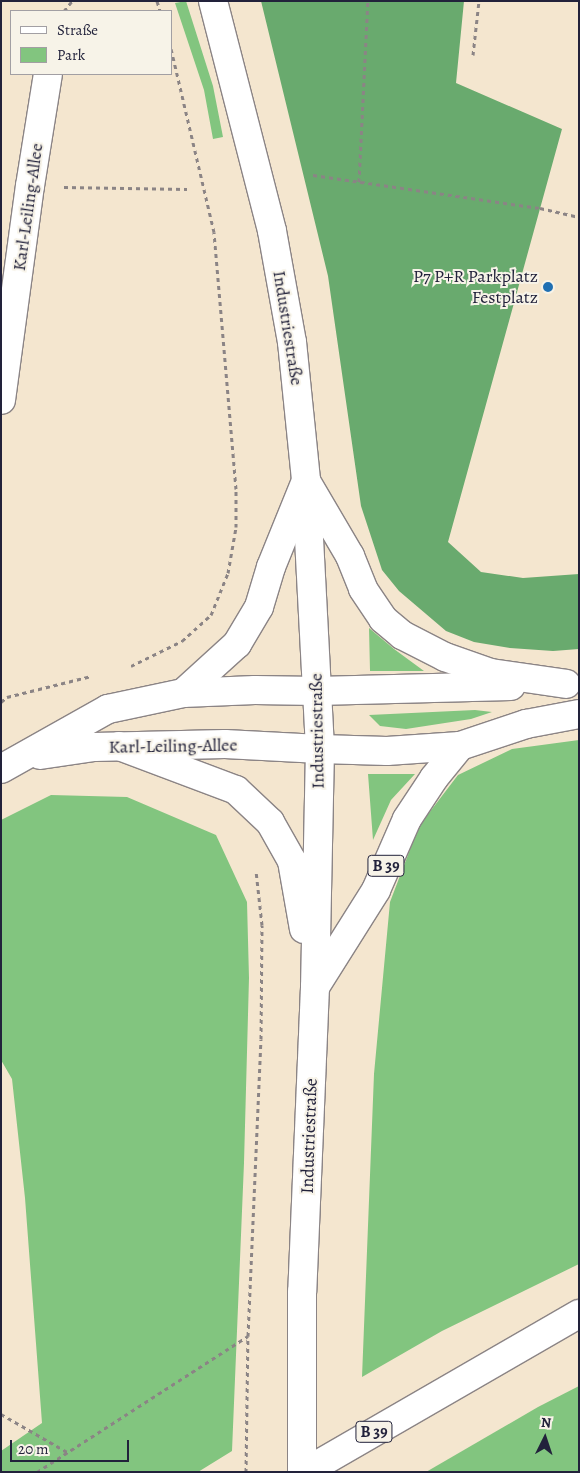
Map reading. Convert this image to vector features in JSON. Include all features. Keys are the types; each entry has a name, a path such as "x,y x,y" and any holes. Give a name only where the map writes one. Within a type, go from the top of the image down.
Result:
{"street":[{"name":"Industriestraße","path":"213,1 272,230 292,342 306,481 320,749 315,987 302,1292 304,1472"},
{"name":"Karl-Leiling-Allee","path":"1,400 30,186 48,75"},
{"path":"306,481 350,556 363,589 383,619 402,635 445,657 491,672 572,683"},
{"path":"184,693 237,644 259,607 271,566 306,481"},
{"name":"Karl-Leiling-Allee","path":"1,769 26,757 108,709 184,693 255,690 317,692 572,683"},
{"name":"Karl-Leiling-Allee","path":"26,757 94,747 119,746 240,744 387,751 460,746 526,724 579,714"},
{"path":"119,746 236,790 270,822 292,861 315,987"},
{"name":"B 39","path":"315,987 376,890 406,819 434,778 460,746"},
{"name":"B 39","path":"304,1472 579,1314"}],"path":[{"path":"359,182 368,1"},
{"path":"473,55 479,1"},
{"path":"129,667 182,641 210,615 228,573 236,527 236,489 214,232 172,53"},
{"path":"313,175 540,208 579,217"},
{"path":"30,186 187,189"},
{"path":"1,702 7,697 101,674"},
{"path":"246,1472 248,1336 261,1039 262,925 256,868"},
{"path":"36,1472 248,1336"},
{"path":"1,1414 67,1452"}],"green space":[{"path":"186,1 213,86 223,137 213,139 204,90 175,3"},
{"path":"261,1 464,1 456,83 562,129 448,542 481,572 523,578 579,574 579,649 553,651 510,648 474,642 446,631 399,591 382,570 361,506 328,276"},
{"path":"369,628 394,649 424,671 370,671"},
{"path":"475,710 492,712 471,719 406,729 380,726 369,715"},
{"path":"579,740 579,1264 442,1331 362,1377 374,1074 390,902 419,826 458,775 512,749"},
{"path":"368,774 415,774 391,800 373,840"},
{"path":"51,795 127,797 216,835 247,902 249,978 244,1163 232,1451 198,1472 1,1472 1,1451 42,1423 25,1198 12,1079 1,1060 1,820"},
{"path":"579,1386 579,1472 426,1472 538,1407"}],"place":[{"name":"P7 P+R Parkplatz Festplatz","path":"548,287"}]}
